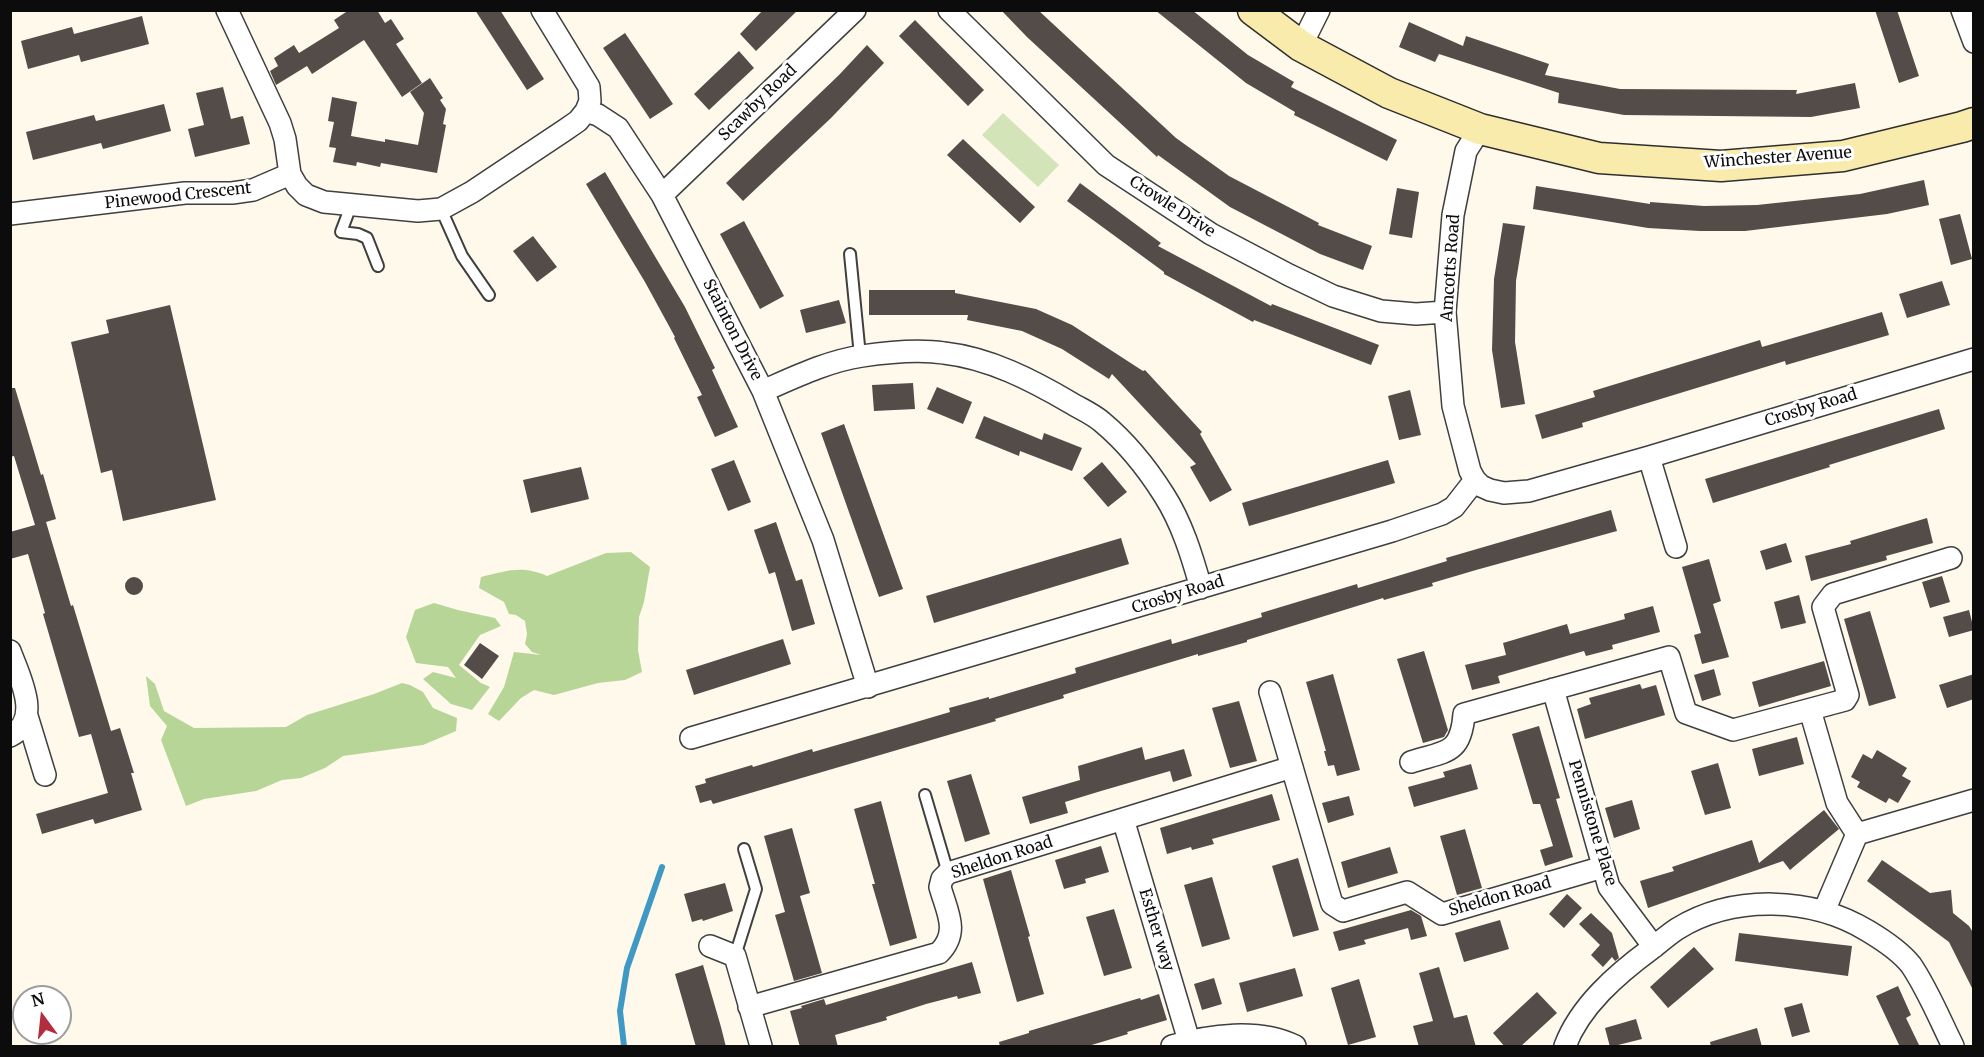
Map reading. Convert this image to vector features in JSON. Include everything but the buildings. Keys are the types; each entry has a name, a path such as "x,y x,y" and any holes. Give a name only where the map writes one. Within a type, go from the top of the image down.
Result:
{"street":[{"path":"227,10 280,123 285,139 290,174 297,186 306,195 324,202 418,211 441,209 472,192 556,137 578,121 586,111 590,101 589,87 549,13"},
{"name":"Scawby Road","path":"662,195 855,10"},
{"name":"Crowle Drive","path":"949,10 1106,165 1211,234 1333,296 1381,311 1416,315 1445,312"},
{"name":"Winchester Avenue","path":"1253,10 1301,46 1389,93 1480,129 1599,158 1721,166 1843,156 1974,123"},
{"path":"1301,46 1319,10"},
{"path":"1962,10 1974,42"},
{"name":"Stainton Drive","path":"586,111 597,114 618,128 662,195 763,391 823,540 868,687"},
{"name":"Amcotts Road","path":"1475,480 1470,471 1454,406 1445,312 1453,215 1466,152 1480,129"},
{"name":"Pinewood Crescent","path":"10,214 185,193 232,193 253,190 290,174"},
{"path":"763,391 805,373 860,356 897,352 945,352 987,363 1019,375 1100,420 1126,445 1165,496 1182,529 1201,588"},
{"name":"Crosby Road","path":"692,738 1392,531 1442,514 1454,507 1475,480 1490,490 1518,493 1649,457 1974,359"},
{"path":"1649,457 1676,547"},
{"path":"1411,762 1449,750 1459,741 1464,714 1669,657 1686,713 1732,730 1845,700 1848,695 1823,607 1833,594 1951,558"},
{"path":"10,651 26,700 27,716 45,775"},
{"name":"Pennistone Place","path":"1553,688 1609,887 1654,947"},
{"name":"Sheldon Road","path":"1270,692 1332,904 1343,911 1407,892 1442,914 1603,867"},
{"path":"1810,710 1837,803 1857,834"},
{"path":"10,736 20,730 27,716"},
{"name":"Sheldon Road","path":"749,1007 939,952 948,944 951,933 940,887 942,879 948,873 1292,767"},
{"path":"1857,834 1974,800"},
{"name":"Esther way","path":"1123,819 1181,1044"},
{"path":"1824,911 1857,834"},
{"path":"1565,1047 1572,1028 1610,983 1677,929 1704,916 1734,908 1764,904 1794,905 1824,911 1856,924 1885,941 1910,964 1953,1047"},
{"path":"710,946 735,956 761,1047"},
{"path":"1181,1044 1233,1036 1256,1036 1280,1039 1295,1047"}],"lane":[{"path":"352,203 341,232 358,234 367,238 378,266"},
{"path":"441,209 462,256 489,295"},
{"path":"850,254 860,356"},
{"path":"925,795 948,873"},
{"path":"735,956 756,889 744,849"}],"green space":[{"path":"1003,113 1059,165 1038,187 982,135"},
{"path":"631,552 650,567 639,617 638,650 642,672 625,680 598,683 554,695 534,690 521,698 499,721 488,714 504,687 514,652 541,655 532,652 525,644 527,634 525,621 516,615 509,614 504,602 479,588 481,577 522,570 547,576 606,553"},
{"path":"434,603 495,618 501,626 480,635 459,665 481,683 490,687 472,710 451,704 423,679 433,672 456,678 448,667 416,663 406,637 415,610"},
{"path":"146,676 155,684 164,711 194,728 286,727 307,715 402,683 423,692 433,708 457,718 456,731 423,745 343,756 325,768 301,778 282,780 256,791 204,799 186,806 161,740 167,726 150,706"}],"waterway":[{"path":"624,1046 620,1011 627,968 662,867"}]}
